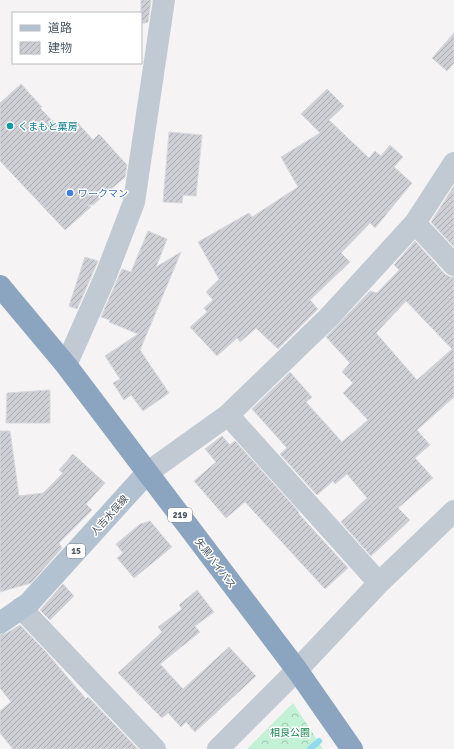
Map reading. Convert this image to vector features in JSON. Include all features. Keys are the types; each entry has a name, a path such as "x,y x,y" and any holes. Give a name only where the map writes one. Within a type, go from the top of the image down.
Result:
{"highway":[{"name":"矢黒バイパス","path":"0,286 66,365 297,670 352,749"}],"main road":[{"name":"人吉水俣線","path":"0,623 29,603 147,473"}],"street":[{"path":"66,365 106,275 134,202 164,0"},
{"path":"147,473 228,415 329,317 415,223 454,163"},
{"path":"415,223 454,265"},
{"path":"228,415 379,583"},
{"path":"218,749 297,670 379,583 454,511"},
{"path":"21,608 155,749"}],"green space":[{"name":"相良公園","path":"293,703 323,749 247,749"}],"building":[{"path":"141,0 151,0 148,22 142,24"},
{"path":"454,33 454,63 447,71 432,58"},
{"path":"21,84 42,107 40,108 63,132 75,120 93,140 99,134 127,165 125,177 93,205 87,205 91,207 65,230 0,161 0,103"},
{"path":"327,89 344,106 329,120 369,158 375,151 381,156 390,145 403,157 394,167 412,183 375,228 370,223 341,253 350,262 310,300 318,309 278,349 256,328 240,342 237,338 217,356 190,327 207,312 204,308 213,300 206,292 219,279 198,242 249,213 252,217 298,187 281,157 320,133 301,114"},
{"path":"169,132 202,135 196,196 183,195 182,203 163,202"},
{"path":"454,186 454,247 431,222"},
{"path":"148,231 167,239 156,267 181,252 140,350 169,393 143,411 131,395 124,400 113,383 120,379 105,356 138,334 109,322 110,320 101,317 122,269 131,272"},
{"path":"415,241 445,274 450,277 454,277 454,397 417,430 430,445 415,458 433,478 398,508 410,520 371,556 341,522 367,498 347,474 335,484 333,481 317,495 280,454 287,448 252,409 290,372 312,397 306,402 342,442 368,420 343,393 353,383 342,372 350,363 326,337 370,291 377,293 399,270 394,265","holes":["406,301 452,349 417,380 376,333"]},
{"path":"85,257 98,261 77,309 69,306"},
{"path":"50,390 50,423 6,423 7,393"},
{"path":"0,431 10,431 19,496 43,493 63,473 59,470 73,454 105,483 86,504 92,510 59,543 62,548 31,583 0,592"},
{"path":"222,436 230,445 235,441 348,568 325,589 245,502 226,518 194,481 216,462 205,449"},
{"path":"150,521 172,547 134,578 117,558 123,553 116,544 140,524"},
{"path":"63,584 74,596 50,620 40,610"},
{"path":"197,590 214,612 195,626 200,632 160,664 183,689 229,647 256,676 195,732 186,722 181,727 168,713 162,718 118,673 162,632 158,627 182,609 179,605"},
{"path":"20,625 46,652 86,699 88,697 138,749 13,749 0,733 0,711 11,702 0,688 0,635 7,633"}],"waterway":[{"path":"310,749 319,741"}],"place":[{"name":"くまもと菓房","path":"10,126"},
{"name":"ワークマン","path":"70,193"}]}
